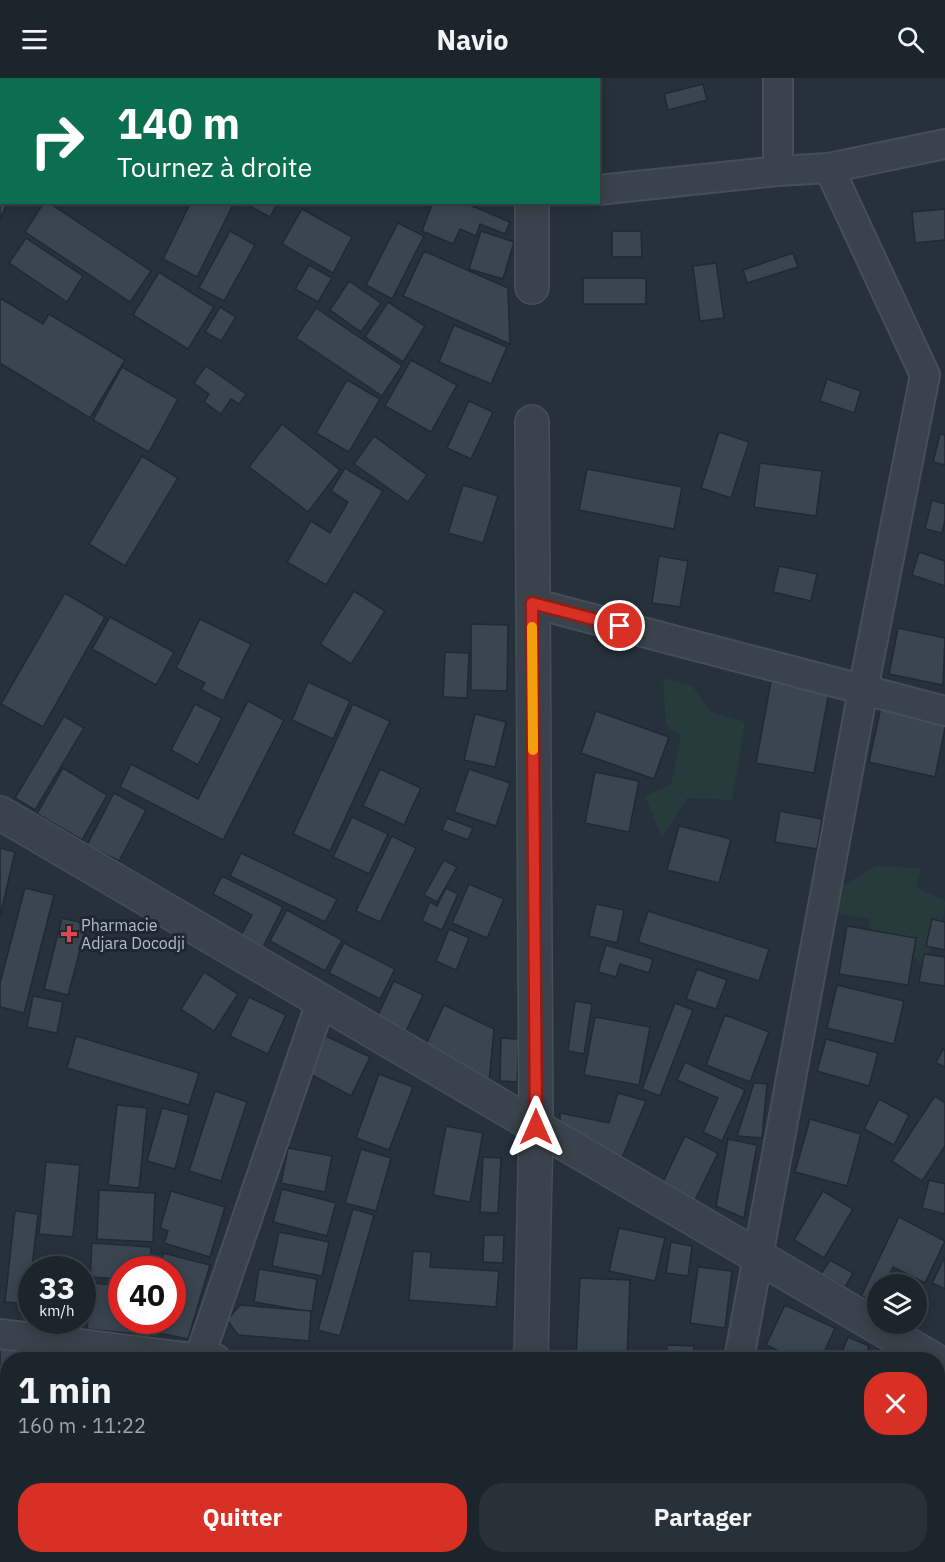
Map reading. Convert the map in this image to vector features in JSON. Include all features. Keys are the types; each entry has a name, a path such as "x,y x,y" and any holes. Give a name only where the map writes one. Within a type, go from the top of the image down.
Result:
{"street":[{"path":"778,78 778,171"},
{"path":"600,190 778,171 829,168 945,144"},
{"path":"740,1352 862,690 925,375 829,168"},
{"path":"532,204 532,287"},
{"path":"531,1352 536,1127 532,422"},
{"path":"532,603 945,711"},
{"path":"0,813 921,1352"},
{"path":"201,1352 321,1002"},
{"path":"0,1334 143,1352"}],"shaded area":[{"path":"663,678 692,686 711,712 745,722 732,800 687,798 662,837 645,796 671,784 681,736 666,725"},
{"path":"876,866 921,868 916,887 945,901 941,925 923,963 867,935 871,919 834,912 840,887"}],"building":[{"path":"703,84 707,100 668,110 664,94"},
{"path":"0,204 7,204 0,219"},
{"path":"43,204 51,204 151,271 130,302 25,232"},
{"path":"190,204 233,205 197,277 163,259"},
{"path":"246,204 277,204 270,217"},
{"path":"432,204 468,204 510,222 505,234 480,224 476,236 460,229 453,244 422,231"},
{"path":"302,209 352,237 333,273 282,244"},
{"path":"945,209 945,240 915,243 912,212"},
{"path":"398,223 424,236 392,299 366,285"},
{"path":"230,231 255,245 224,301 199,288"},
{"path":"481,231 514,242 503,279 469,269"},
{"path":"612,231 641,231 642,257 612,257"},
{"path":"26,238 83,276 67,302 9,263"},
{"path":"424,251 508,288 510,344 403,296"},
{"path":"793,253 798,267 747,283 743,270"},
{"path":"716,263 724,318 700,321 693,266"},
{"path":"309,265 332,278 318,302 295,289"},
{"path":"159,272 214,307 188,349 133,315"},
{"path":"583,278 646,278 646,304 583,304"},
{"path":"349,281 381,303 361,332 330,310"},
{"path":"0,298 43,324 49,314 125,360 90,418 0,363"},
{"path":"388,302 425,326 403,362 365,337"},
{"path":"220,307 236,317 221,341 205,332"},
{"path":"316,308 402,366 382,396 296,338"},
{"path":"454,325 507,347 491,384 439,362"},
{"path":"411,360 457,385 431,432 385,406"},
{"path":"206,366 246,394 239,404 231,399 221,414 204,402 209,394 194,383"},
{"path":"122,367 178,399 149,452 93,420"},
{"path":"827,379 861,391 854,413 820,401"},
{"path":"347,380 380,399 349,452 316,433"},
{"path":"469,401 493,412 471,459 447,448"},
{"path":"282,424 340,470 308,512 249,467"},
{"path":"719,432 749,442 731,498 701,488"},
{"path":"940,434 945,435 945,465 933,462"},
{"path":"374,436 427,475 408,502 354,464"},
{"path":"142,456 178,478 125,566 89,544"},
{"path":"760,463 822,471 816,516 754,507"},
{"path":"345,468 383,491 326,585 287,562 311,521 330,533 348,502 331,491"},
{"path":"587,469 682,487 674,529 579,510"},
{"path":"463,485 498,496 483,543 448,533"},
{"path":"932,500 945,504 942,533 925,529"},
{"path":"919,552 945,561 945,586 912,575"},
{"path":"659,556 688,561 680,607 652,603"},
{"path":"779,566 817,574 811,601 773,592"},
{"path":"354,591 385,611 351,664 320,644"},
{"path":"65,593 105,617 43,727 1,704"},
{"path":"110,617 174,652 156,685 92,649"},
{"path":"200,619 251,644 223,701 201,690 205,683 176,668"},
{"path":"471,624 508,625 507,691 471,690"},
{"path":"898,628 945,638 943,685 889,674"},
{"path":"445,652 469,653 467,698 443,697"},
{"path":"771,681 829,692 814,773 756,763"},
{"path":"308,682 350,701 333,739 292,720"},
{"path":"248,701 284,720 223,840 120,787 131,764 198,799"},
{"path":"882,702 945,715 945,728 935,777 869,762"},
{"path":"195,704 222,718 198,765 171,750"},
{"path":"353,704 390,721 330,851 293,834"},
{"path":"596,711 669,737 654,779 581,753"},
{"path":"475,714 506,722 495,767 464,760"},
{"path":"64,716 84,728 35,810 15,798"},
{"path":"63,768 107,795 82,840 37,814"},
{"path":"380,769 421,788 404,825 363,806"},
{"path":"469,769 510,783 496,826 454,812"},
{"path":"595,772 639,781 629,832 585,823"},
{"path":"114,793 146,810 119,861 87,845"},
{"path":"780,811 822,819 817,849 775,842"},
{"path":"352,817 388,834 369,874 333,857"},
{"path":"447,818 473,828 468,840 442,830"},
{"path":"679,826 731,839 719,883 667,870"},
{"path":"392,836 416,848 380,922 356,911"},
{"path":"0,848 15,852 0,917"},
{"path":"241,853 337,899 325,922 230,876"},
{"path":"444,860 457,867 437,902 424,895"},
{"path":"222,876 283,907 263,947 241,935 252,915 213,894"},
{"path":"469,884 504,899 487,938 452,923"},
{"path":"25,888 54,895 24,1013 0,1007 0,983"},
{"path":"446,888 458,894 442,930 422,921 430,902 437,906"},
{"path":"596,904 624,910 617,943 589,936"},
{"path":"287,910 342,940 325,971 270,941"},
{"path":"648,911 769,949 759,981 638,942"},
{"path":"62,918 87,924 68,995 44,989"},
{"path":"932,919 945,922 945,950 926,946"},
{"path":"847,926 916,938 908,985 839,974"},
{"path":"449,929 469,938 456,970 436,961"},
{"path":"344,943 395,969 380,999 329,973"},
{"path":"606,945 653,959 649,973 620,964 616,977 598,972"},
{"path":"924,954 945,957 945,986 919,982"},
{"path":"697,969 727,980 716,1009 686,999"},
{"path":"204,972 238,994 214,1031 181,1009"},
{"path":"394,981 423,995 406,1031 377,1017"},
{"path":"837,985 904,1001 894,1044 827,1028"},
{"path":"33,996 63,1002 57,1033 27,1027"},
{"path":"249,997 286,1015 268,1054 230,1036"},
{"path":"575,1001 592,1004 584,1054 568,1051"},
{"path":"675,1003 693,1010 660,1096 642,1089"},
{"path":"444,1005 494,1029 489,1082 423,1051"},
{"path":"725,1015 769,1032 750,1082 706,1065"},
{"path":"595,1017 650,1027 639,1085 584,1075"},
{"path":"76,1036 199,1073 189,1105 67,1068"},
{"path":"326,1036 370,1057 351,1096 310,1074"},
{"path":"501,1038 519,1039 517,1082 500,1081"},
{"path":"826,1039 878,1053 869,1086 817,1071"},
{"path":"943,1049 945,1050 945,1067 936,1063"},
{"path":"685,1062 745,1090 722,1141 703,1132 718,1098 677,1080"},
{"path":"379,1074 413,1087 389,1150 356,1138"},
{"path":"754,1083 767,1084 762,1138 737,1136"},
{"path":"215,1091 247,1102 221,1181 189,1171"},
{"path":"618,1093 646,1101 619,1165 560,1125 560,1113 609,1123"},
{"path":"935,1096 945,1103 945,1146 922,1181 892,1161"},
{"path":"879,1099 909,1115 894,1145 864,1129"},
{"path":"117,1105 147,1108 139,1188 108,1185"},
{"path":"162,1108 189,1115 175,1169 147,1161"},
{"path":"810,1119 861,1134 847,1186 795,1172"},
{"path":"446,1126 483,1133 470,1202 433,1195"},
{"path":"685,1136 718,1153 694,1202 662,1184"},
{"path":"728,1139 757,1145 744,1218 716,1206"},
{"path":"288,1148 332,1156 325,1192 281,1183"},
{"path":"361,1149 391,1158 376,1211 345,1203"},
{"path":"483,1157 501,1158 498,1213 480,1212"},
{"path":"46,1162 80,1165 73,1237 39,1234"},
{"path":"929,1180 945,1184 945,1214 922,1208"},
{"path":"282,1189 336,1203 327,1236 273,1222"},
{"path":"99,1190 155,1193 153,1242 97,1239"},
{"path":"171,1191 225,1207 210,1257 164,1243 168,1231 160,1228"},
{"path":"823,1191 853,1209 824,1258 794,1240"},
{"path":"353,1209 374,1215 340,1336 318,1330"},
{"path":"15,1211 38,1214 33,1256 18,1256 18,1303 5,1302"},
{"path":"899,1217 945,1241 927,1279 927,1274 907,1274 893,1267 890,1274 872,1274"},
{"path":"619,1228 665,1238 655,1281 609,1271"},
{"path":"279,1232 329,1242 322,1276 272,1266"},
{"path":"484,1235 504,1235 503,1263 483,1262"},
{"path":"671,1242 692,1246 688,1276 666,1273"},
{"path":"92,1243 151,1247 151,1256 108,1256 108,1278 96,1277 96,1256 91,1256"},
{"path":"413,1251 431,1252 430,1267 499,1271 496,1307 409,1300"},
{"path":"186,1259 210,1265 188,1339 163,1334 186,1334"},
{"path":"830,1260 853,1273 845,1287 821,1274"},
{"path":"945,1260 945,1289 932,1283"},
{"path":"698,1267 732,1271 725,1328 690,1323"},
{"path":"259,1269 317,1279 312,1312 254,1302"},
{"path":"580,1278 630,1280 627,1352 576,1352"},
{"path":"96,1283 108,1285 108,1331 96,1330"},
{"path":"867,1284 867,1299 861,1296"},
{"path":"240,1305 311,1311 309,1341 238,1335 227,1320"},
{"path":"785,1305 835,1328 824,1352 781,1352 766,1345"},
{"path":"848,1337 869,1346 867,1352 842,1352"},
{"path":"0,1345 25,1351 25,1352 0,1352"},
{"path":"667,1345 694,1346 694,1352 666,1352"}],"slow traffic":[{"path":"532,627 533,750"}],"place":[{"name":"Pharmacie Adjara Docodji","path":"69,934"}],"route":[{"path":"536,1127 532,603 620,626"}]}
